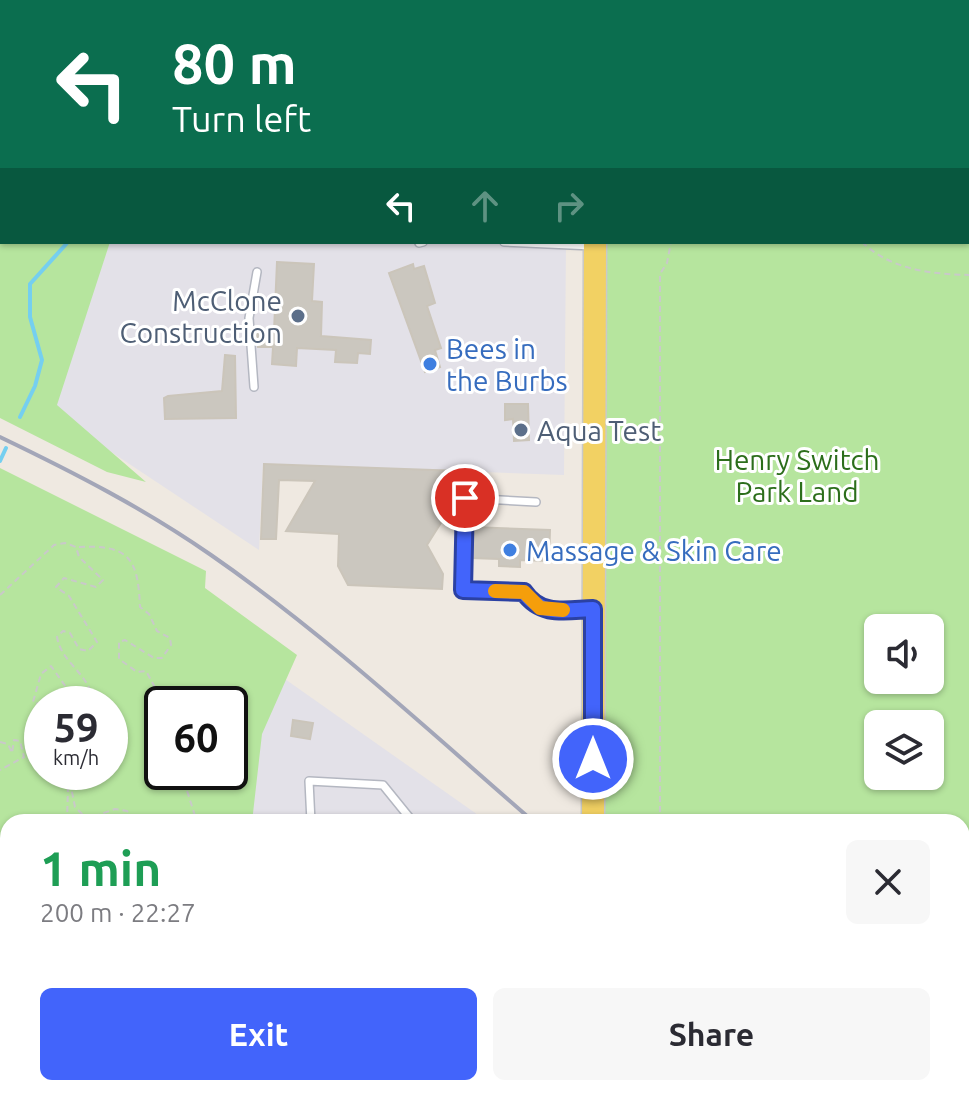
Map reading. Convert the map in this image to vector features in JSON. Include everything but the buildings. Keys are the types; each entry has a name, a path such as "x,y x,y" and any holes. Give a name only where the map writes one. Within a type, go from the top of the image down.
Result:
{"main road":[{"path":"593,814 595,244"}],"lane":[{"path":"254,387 249,318 257,272"},
{"path":"536,502 465,498 463,590 524,592 531,602 547,610 593,609"},
{"path":"311,814 309,781 383,785 407,814"}],"path":[{"path":"660,814 660,274 667,263 671,244"},
{"path":"864,244 883,260 906,267 969,275"},
{"path":"0,595 54,545 65,543 76,547 103,547 127,556 139,573 140,607 149,614 157,631 170,638 171,645 162,658 154,658 125,640 119,642 119,659 137,672 146,671 156,686"},
{"path":"76,547 79,557 103,580 96,587 64,578 56,587 69,596 97,642 88,651 79,649 70,633 63,631 57,637 60,653 86,677 88,686"},
{"path":"38,686 41,674 51,666 65,686"},
{"path":"0,742 8,744 12,753 14,740 20,741 24,749 24,757 0,770"},
{"path":"67,814 68,790"},
{"path":"70,790 75,807 82,814"},
{"path":"187,790 194,814"},
{"path":"101,814 115,809 130,814"}],"shaded area":[{"path":"109,244 566,244 564,475 263,464 259,550 51,412"},
{"path":"248,653 477,814 233,814 235,790 248,790 248,686 245,686"}],"green space":[{"name":"Henry Switch Park Land","path":"0,244 109,244 57,405 146,482 107,472 0,418"},
{"name":"Henry Switch Park Land","path":"605,244 969,244 969,814 602,814"},
{"path":"0,468 206,571 205,588 297,655 262,734 253,814 0,814"}],"waterway":[{"path":"20,417 35,386 42,360 30,317 30,284 66,244"},
{"path":"0,461 6,448"}],"railway":[{"path":"0,437 134,507 186,538 253,585 376,684 525,814"}],"slow traffic":[{"path":"495,591 524,592 540,608 563,610"}],"place":[{"name":"McClone Construction","path":"298,316"},
{"name":"Bees in the Burbs","path":"430,364"},
{"name":"Aqua Test","path":"521,430"},
{"name":"Massage & Skin Care","path":"510,550"}],"route":[{"path":"465,498 463,590 524,592 531,602 547,610 593,609 593,759"}]}
